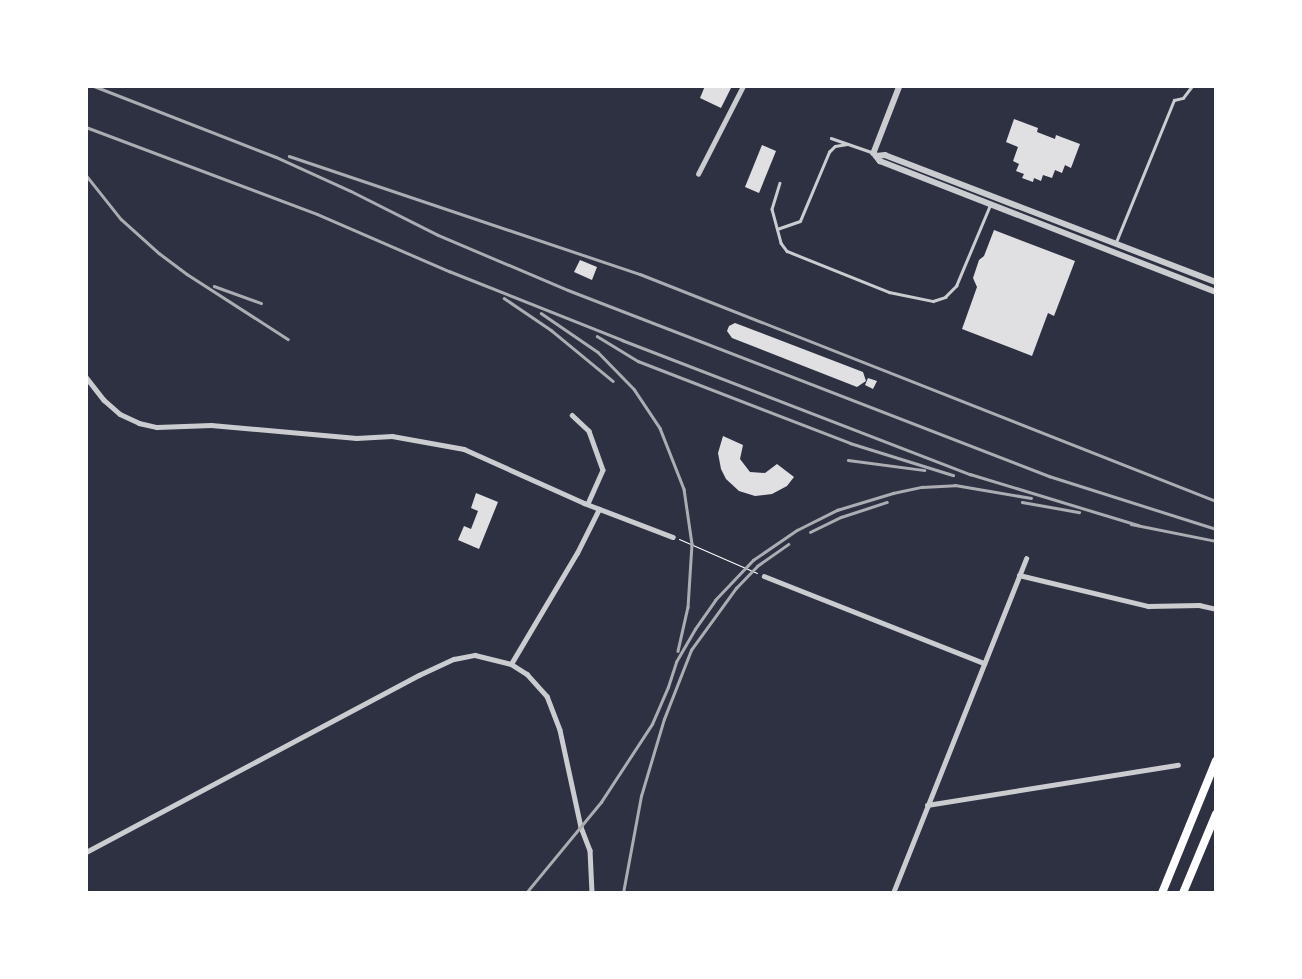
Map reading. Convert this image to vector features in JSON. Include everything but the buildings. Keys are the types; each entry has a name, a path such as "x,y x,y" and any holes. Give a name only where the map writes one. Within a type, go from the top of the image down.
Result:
{"highway":[{"path":"1162,893 1216,761"},
{"path":"1183,893 1216,814"}],"street":[{"path":"698,174 743,86"},
{"path":"875,155 900,86"},
{"path":"875,155 880,161 906,172 991,203 1216,292"},
{"path":"875,155 885,155 1216,282"},
{"path":"86,377 104,400 120,414 139,423 157,427 211,425 356,438 392,436 464,449 599,509 673,537"},
{"path":"572,415 589,431 603,470 588,504"},
{"path":"511,664 577,553 599,509"},
{"path":"893,893 1026,559"},
{"path":"1019,575 1148,606 1199,605 1216,609"},
{"path":"764,576 984,662"},
{"path":"86,852 454,659 475,655 511,664 527,674 547,696 560,730 579,818 590,850 592,893"},
{"path":"928,805 1178,765"}],"lane":[{"path":"1115,244 1174,100 1183,98 1192,86"},
{"path":"831,138 875,155"},
{"path":"777,229 800,221 829,152 835,146 847,144"},
{"path":"780,183 772,205 777,229 783,247 787,251 889,292 933,301 950,293 958,282 991,203"}],"path":[{"path":"673,537 764,576"}],"railway":[{"path":"94,86 276,157 351,191 438,235 568,290 1049,476 1216,529"},
{"path":"86,127 317,214 449,271 622,340 970,474 1138,525"},
{"path":"289,156 640,274 1216,501"},
{"path":"86,175 121,219 159,253 187,274 288,339"},
{"path":"214,286 261,303"},
{"path":"504,298 551,330 613,381"},
{"path":"541,313 598,352 634,389 660,428 684,489 692,544 688,607 678,651"},
{"path":"597,336 638,361 850,443 953,475"},
{"path":"848,460 924,470"},
{"path":"526,893 601,802 652,724 668,687 676,662 695,629 715,600 753,560 797,530 837,510 893,493 922,487 955,485 1031,498"},
{"path":"810,532 841,517 887,502"},
{"path":"1022,502 1079,512"},
{"path":"1131,524 1216,541"},
{"path":"623,893 641,796 664,719 691,650 736,588 757,566 788,544"}]}
